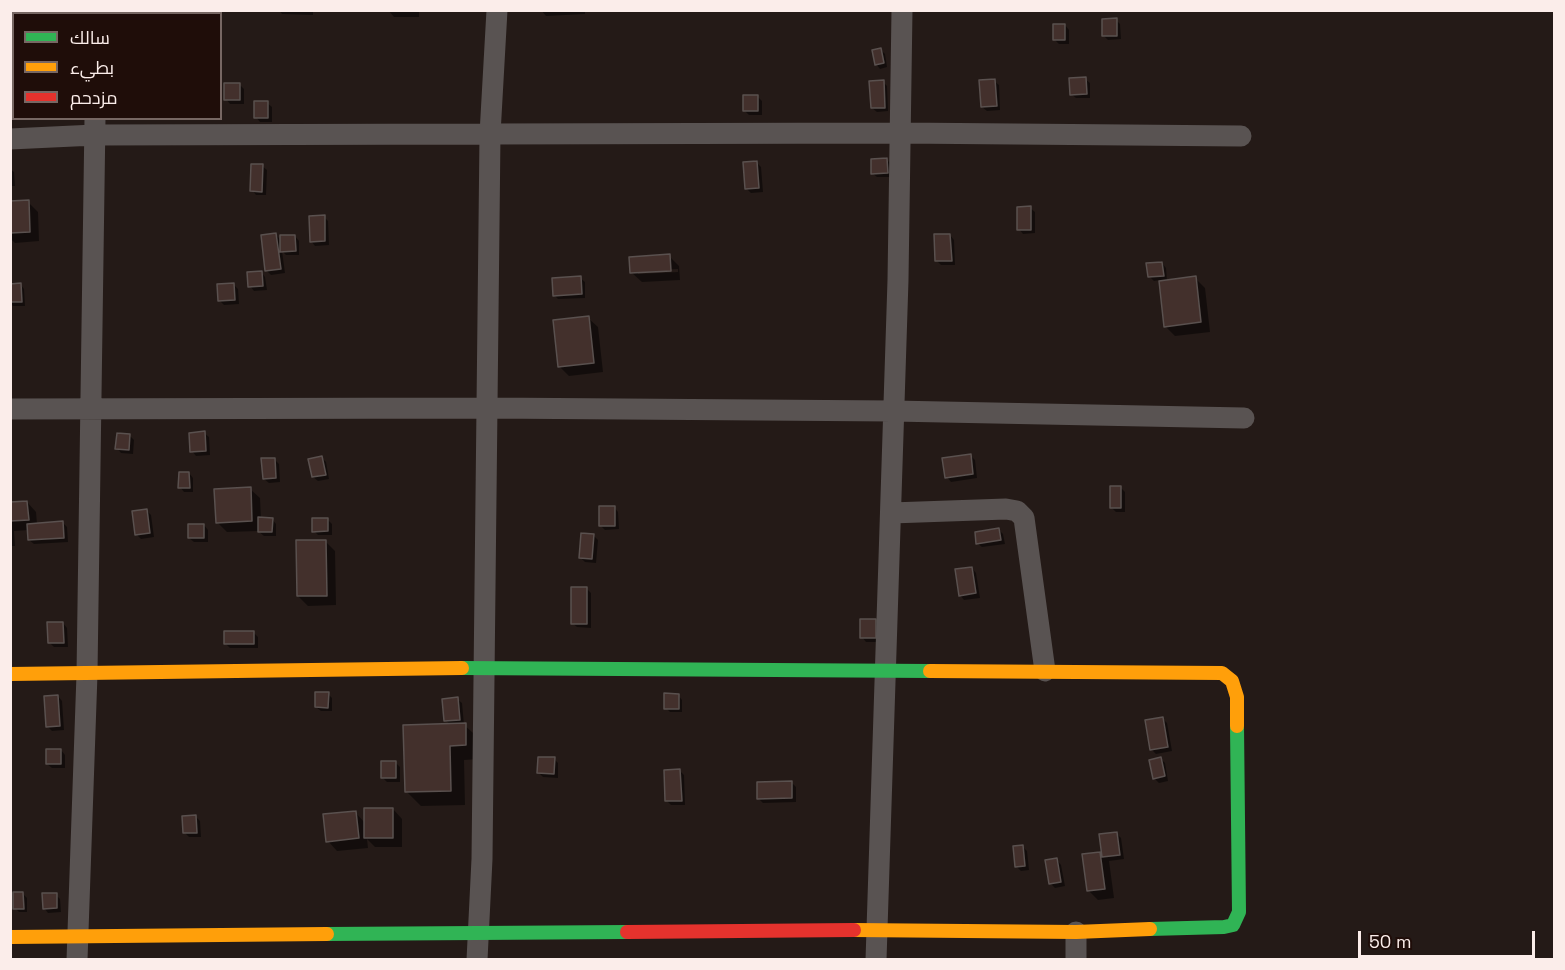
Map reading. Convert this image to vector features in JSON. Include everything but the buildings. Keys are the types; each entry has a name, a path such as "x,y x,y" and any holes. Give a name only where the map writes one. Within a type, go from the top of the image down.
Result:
{"street":[{"path":"477,960 482,859 489,408 490,134 497,10"},
{"path":"876,960 891,513 902,10"},
{"path":"77,960 87,674 89,408 95,127"},
{"path":"10,139 95,127 490,134 901,133 1241,136"},
{"path":"10,409 489,408 893,411 1244,418"},
{"path":"891,513 1006,509 1017,511 1024,518 1045,671"},
{"path":"10,674 485,668 1221,673 1232,681 1237,697 1239,912 1233,924 1224,927 1076,932 876,930 10,937"},
{"path":"1076,932 1076,960"}],"traffic: fast":[{"path":"462,668 930,671"},
{"path":"1150,929 1224,927 1233,925 1239,912 1237,726"},
{"path":"327,934 627,932"}],"traffic: slow":[{"path":"10,674 462,668"},
{"path":"930,671 1222,673 1232,681 1237,697 1237,726"},
{"path":"854,930 1076,932 1150,929"},
{"path":"10,937 327,934"}],"traffic: jam":[{"path":"627,932 854,930"}]}
